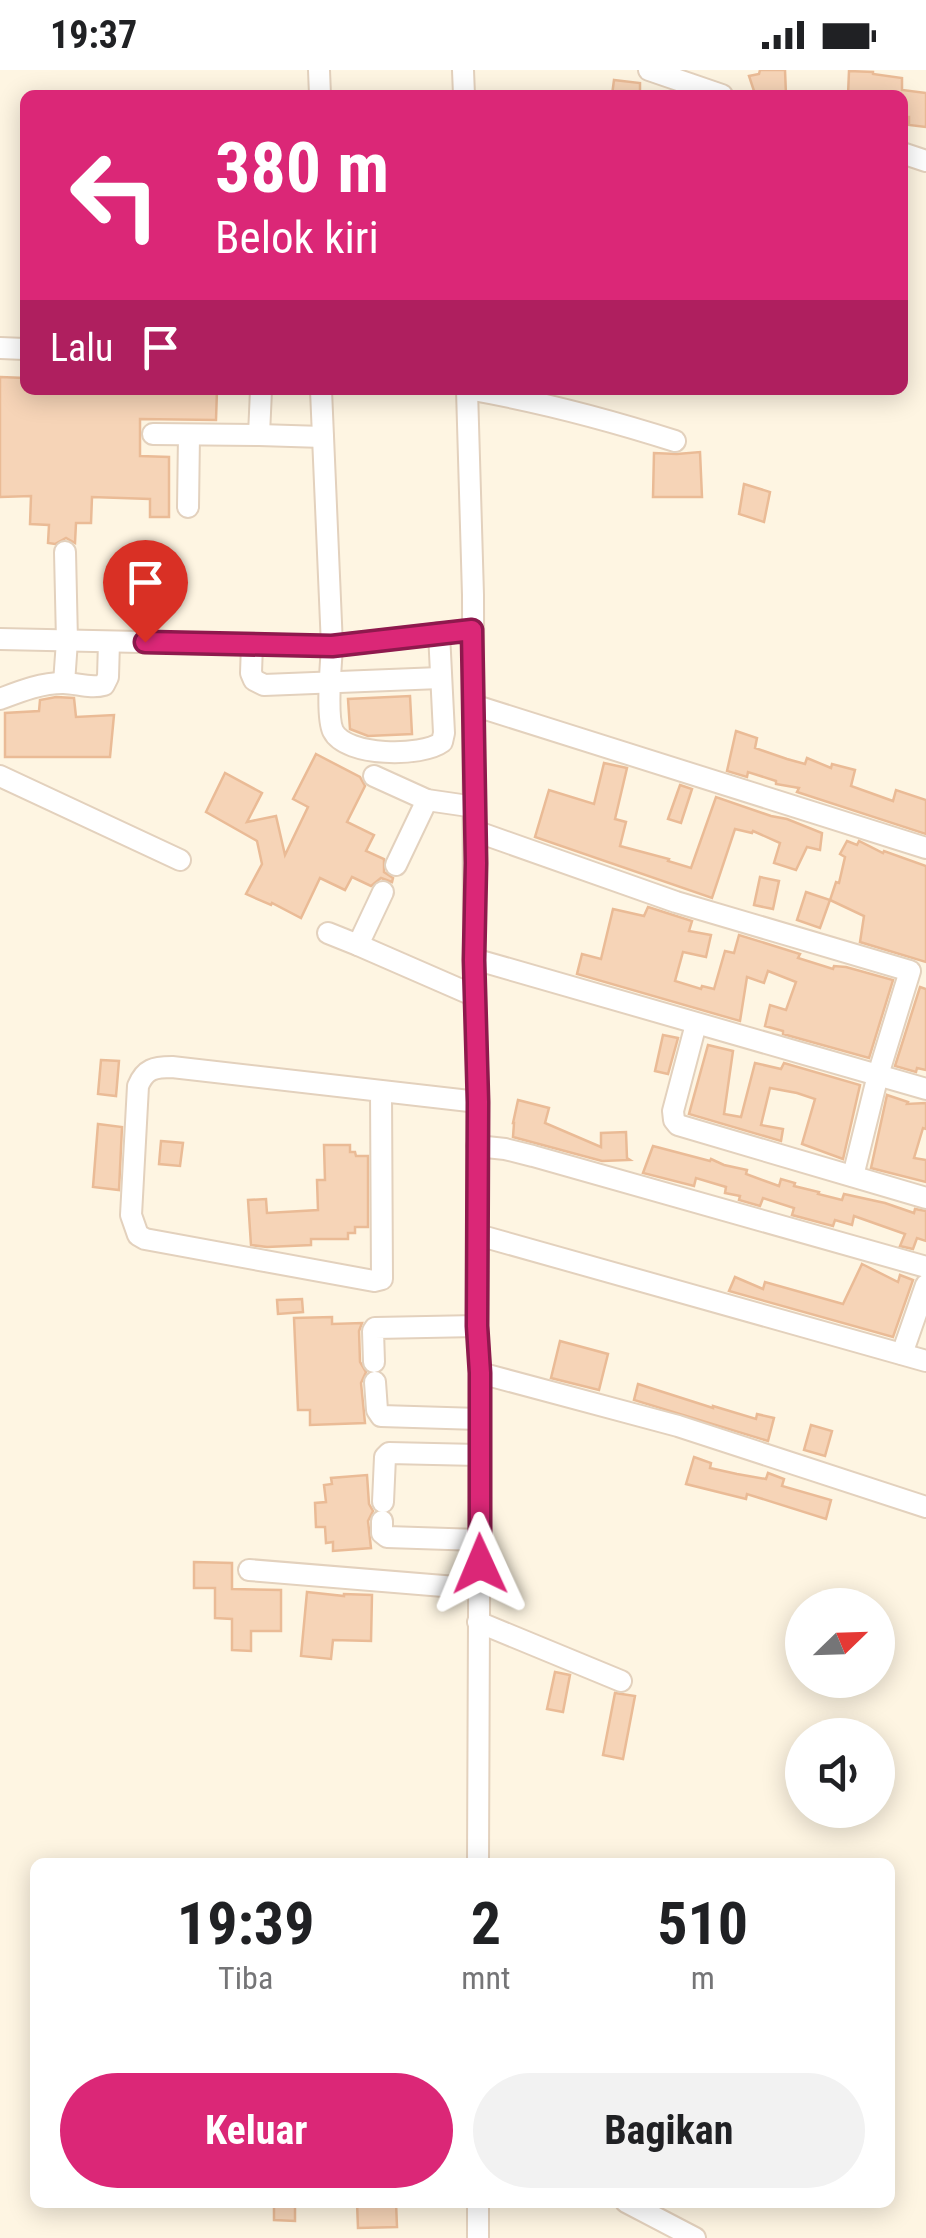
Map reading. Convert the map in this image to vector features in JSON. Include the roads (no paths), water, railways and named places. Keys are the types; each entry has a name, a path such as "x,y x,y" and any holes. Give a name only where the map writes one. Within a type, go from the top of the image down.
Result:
{"street":[{"path":"649,70 707,90"},
{"path":"260,436 261,395"},
{"path":"322,395 332,646 331,728 335,735 343,742 388,753 429,749 442,742 439,634"},
{"path":"470,395 480,1373 478,1858"},
{"path":"502,395 674,441"},
{"path":"154,434 323,437"},
{"path":"188,506 189,435"},
{"path":"64,683 65,552"},
{"path":"0,640 332,646 472,630"},
{"path":"0,699 64,683 104,685 110,642"},
{"path":"252,644 251,673 264,685 440,678"},
{"path":"473,705 926,848"},
{"path":"0,776 180,860"},
{"path":"374,776 427,800 475,807"},
{"path":"396,865 427,800"},
{"path":"475,831 724,918 918,973 878,1075 853,1176"},
{"path":"358,945 383,892"},
{"path":"328,933 475,996"},
{"path":"474,960 926,1088"},
{"path":"696,1024 673,1111 678,1125 926,1198"},
{"path":"381,1091 382,1279 278,1264 145,1240 138,1235 132,1215 138,1086 148,1070 172,1066 478,1102"},
{"path":"477,1146 534,1156 926,1266"},
{"path":"478,1235 926,1361"},
{"path":"902,1354 926,1286"},
{"path":"477,1326 378,1327 373,1331 377,1410 381,1416 479,1419"},
{"path":"480,1373 678,1426 926,1507"},
{"path":"478,1455 389,1453 385,1457 382,1533 387,1537 479,1540"},
{"path":"248,1570 480,1589"},
{"path":"478,1622 620,1682"},
{"path":"478,2208 478,2238"},
{"path":"637,2208 694,2238"}]}
